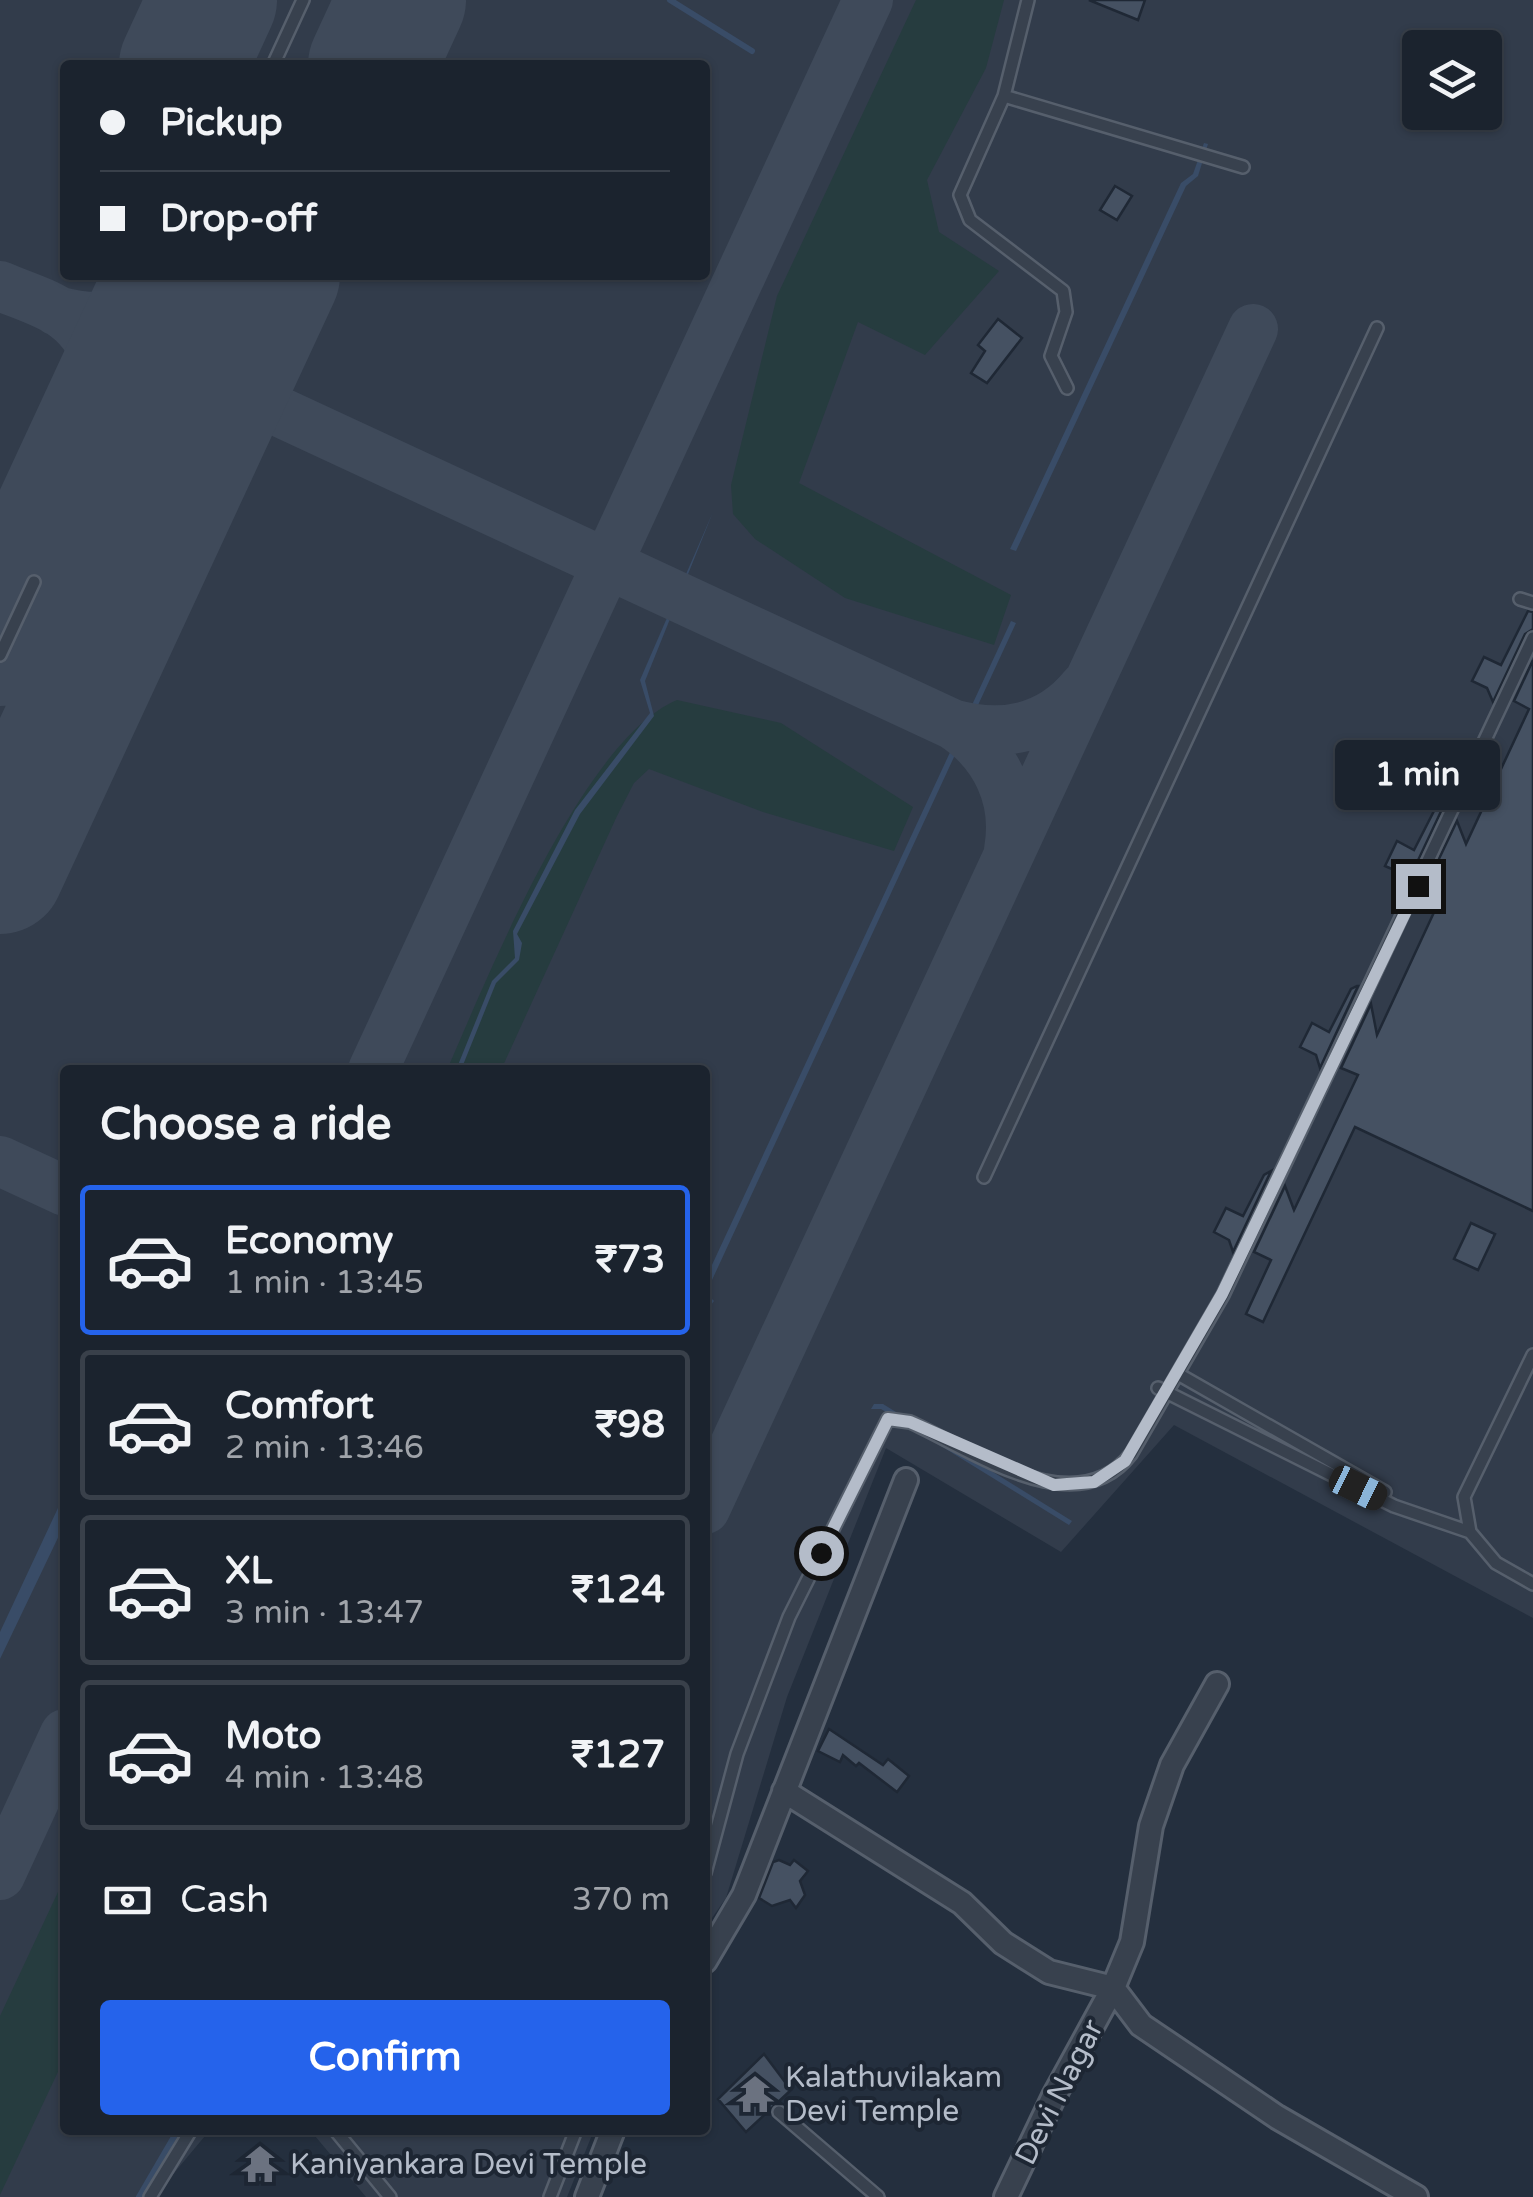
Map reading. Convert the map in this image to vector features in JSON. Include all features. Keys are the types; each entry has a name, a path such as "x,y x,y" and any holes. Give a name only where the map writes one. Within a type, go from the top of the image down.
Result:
{"street":[{"path":"710,1953 744,1895 906,1480"},
{"name":"Devi Nagar","path":"1006,2197 1054,2096 1113,1988 1132,1942 1152,1826 1172,1765 1218,1684"},
{"path":"784,1791 962,1903 1003,1943 1049,1972 1113,1988 1141,2025 1278,2117 1416,2197"},
{"path":"586,2197 611,2135"}],"lane":[{"path":"275,60 303,0"},
{"path":"1028,0 1004,96 960,196 970,220 1062,292 1066,312 1051,356 1067,388"},
{"path":"1004,96 1243,167"},
{"path":"984,1177 1378,328"},
{"path":"0,655 34,582"},
{"path":"710,1854 737,1754 789,1617 888,1419 910,1422 1041,1481 1076,1486 1106,1476 1125,1461 1162,1390 1231,1277 1533,638"},
{"path":"1533,1356 1464,1497 1470,1532 1496,1563 1533,1584"},
{"path":"1178,1374 1384,1492"},
{"path":"1162,1390 1394,1506 1470,1532"},
{"path":"779,2112 878,2197"},
{"path":"150,2197 189,2135"},
{"path":"338,2135 390,2197"},
{"path":"550,2197 574,2135"}],"shaded area":[{"path":"0,0 1533,0 1533,1618 1174,1425 1061,1552 886,1448 787,1697 726,1898 710,1921 710,1065 60,1065 60,2135 206,2135 154,2197 0,2197"},
{"path":"314,2135 592,2135 567,2197 366,2197"}],"green space":[{"path":"916,0 1004,0 986,68 927,180 939,232 999,271 925,355 858,322 799,483 1011,595 994,645 845,598 755,539 733,514 731,485 777,296"},
{"path":"677,700 781,723 913,807 894,851 763,812 649,769 634,783 617,816 503,1065 449,1065 542,864 607,761 642,723"},
{"path":"60,1888 60,2068 0,2195 0,2016"}],"water":[{"path":"1204,143 1208,144 1198,176 1186,186 1016,551 1010,549 1181,183 1193,174"},
{"path":"713,512 645,681 654,716 580,814 517,934 522,943 519,960 496,983 463,1065 458,1065 492,981 515,958 513,931 575,810 650,713 640,680"},
{"path":"1011,621 1016,623 710,1284 710,1269"},
{"path":"874,1404 883,1404 1072,1521 1069,1525 881,1409 871,1409"},
{"path":"60,1504 60,1533 0,1659 0,1632"}],"building":[{"path":"1089,0 1145,0 1138,20"},
{"path":"1115,186 1132,196 1117,220 1100,210"},
{"path":"998,319 1022,338 987,383 971,373 985,351 978,345"},
{"path":"1528,611 1533,612 1533,629 1525,634 1493,702 1487,688 1472,681 1484,657 1501,665"},
{"path":"1533,660 1533,1211 1355,1127 1263,1322 1246,1314 1271,1260 1254,1252 1285,1186 1294,1210 1358,1075 1341,1068 1371,1004 1377,1035 1443,893 1426,886 1457,821 1466,844 1529,709 1514,701"},
{"path":"1444,805 1406,886 1399,872 1385,866 1397,841 1414,850 1436,807"},
{"path":"1358,986 1320,1068 1316,1055 1300,1047 1312,1023 1329,1032 1351,989"},
{"path":"1271,1171 1233,1252 1229,1240 1214,1232 1226,1208 1243,1216 1264,1175"},
{"path":"1471,1223 1495,1234 1478,1270 1454,1259"},
{"path":"829,1729 883,1765 888,1759 909,1776 897,1792 859,1763 856,1766 843,1755 840,1762 818,1751"},
{"path":"779,1860 790,1865 794,1860 808,1871 800,1881 805,1895 796,1908 790,1900 772,1906 759,1898 773,1862"},
{"name":"Kalathuvilakam Devi Temple","path":"764,2054 791,2090 746,2132 718,2099"},
{"path":"260,2153 270,2178 256,2184 246,2158"}],"waterway":[{"path":"670,0 752,51"},
{"path":"139,2197 175,2135"}],"taxiway":[{"path":"375,1065 868,0"},
{"path":"57,311 90,316 122,314 150,300 168,280"},
{"path":"34,582 87,460 120,416 151,399 187,390 239,393 211,370 191,343 179,311 179,280"},
{"path":"0,286 57,310 89,343 97,360 103,396 102,415 91,450"},
{"path":"710,1498 1253,329"},
{"path":"239,393 952,724 981,748 1000,778 1010,813 1009,850"},
{"path":"960,727 952,724 1007,730 1040,721 1071,701 1084,687"},
{"path":"0,1161 60,1189"},
{"path":"0,1875 60,1745"}],"runway":[{"path":"185,60 213,0"},
{"path":"374,60 402,0"},
{"path":"0,642 168,280"},
{"path":"0,870 274,280"}],"place":[{"name":"Kalathuvilakam Devi Temple","path":"755,2094"},
{"name":"Kaniyankara Devi Temple","path":"260,2164"}],"route":[{"path":"821,1553 888,1419 910,1422 1054,1485 1094,1482 1116,1471 1125,1461 1222,1294 1418,886"}]}
